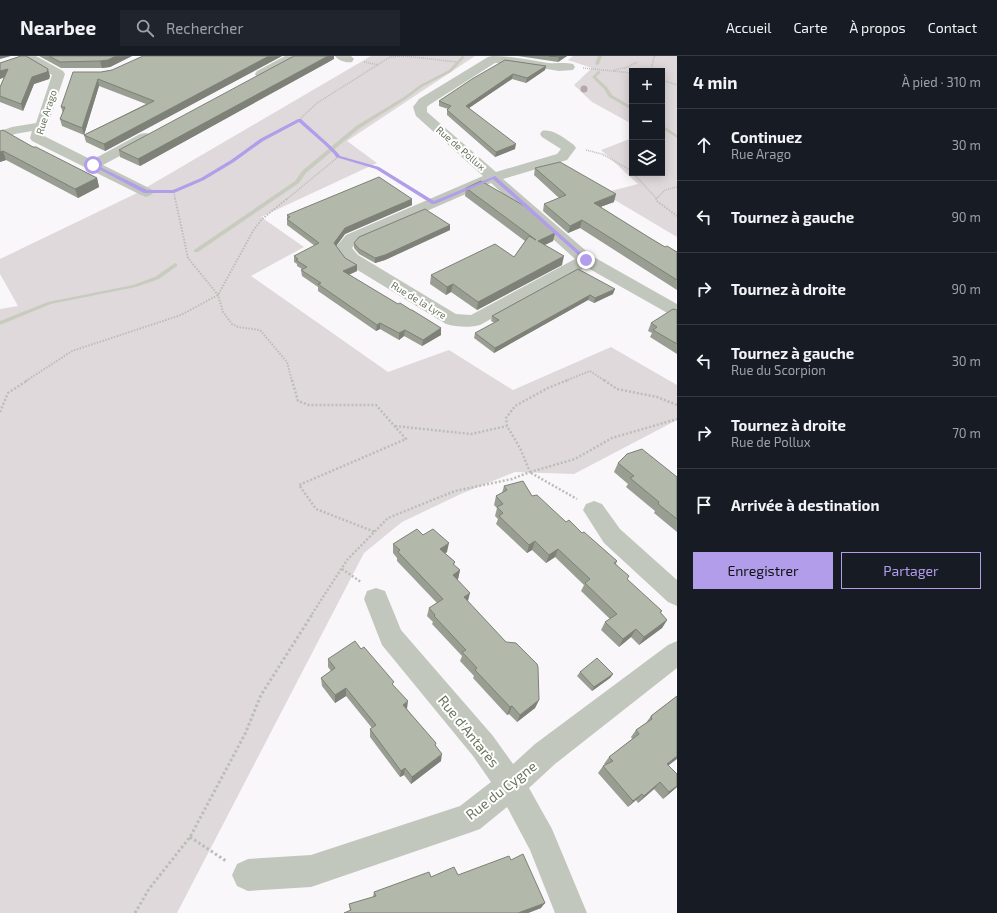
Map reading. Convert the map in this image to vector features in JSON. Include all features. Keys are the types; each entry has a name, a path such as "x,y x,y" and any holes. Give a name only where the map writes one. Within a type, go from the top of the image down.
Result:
{"street":[{"path":"14,61 28,56"},
{"name":"Rue Arago","path":"28,56 59,74 37,138 146,192"},
{"path":"252,79 294,56"},
{"name":"Rue de Pollux","path":"569,67 556,69 511,60 492,60 424,102 420,107 421,113 586,260 677,311"},
{"path":"59,74 74,74"},
{"path":"0,136 12,131 40,126"},
{"path":"93,165 155,131"},
{"path":"433,203 493,177 562,157 569,148 547,134"},
{"name":"Rue de la Lyre","path":"433,203 352,238 343,248 352,259 452,320 474,321 586,260"},
{"path":"594,510 612,536 677,595"},
{"name":"Rue d'Antarès","path":"376,599 391,637 484,746 511,785 541,840 571,913"},
{"name":"Rue du Cygne","path":"248,875 310,871 469,818 511,785 545,754 677,653"}],"path":[{"path":"146,192 174,192 202,179 233,161 262,140 299,120 317,104 390,57 404,56 457,62"},
{"path":"652,68 654,58 656,56"},
{"path":"603,70 628,67 637,62"},
{"path":"569,67 629,73"},
{"path":"665,81 677,85"},
{"path":"299,120 333,149 338,156 378,168 433,203"},
{"path":"569,148 602,154 629,168"},
{"path":"0,412 8,393 72,351 181,315 218,295 253,231 262,219 338,156"},
{"path":"637,176 657,201 677,216"},
{"path":"656,198 665,190 677,187"},
{"path":"174,192 188,258 218,295 223,312 232,324 238,327 260,330 287,362 298,401 309,405 376,405 406,439 299,485 316,509 375,532"},
{"path":"594,510 530,472 575,459 612,438 677,419"},
{"path":"394,426 471,434 507,426"},
{"path":"190,837 248,875"}],"shaded area":[{"path":"371,56 475,56 347,141 377,163 261,217 304,247 251,276 388,372 449,350 513,390 611,347 677,385 677,420 574,474 515,472 463,493 402,522 364,553 177,913 0,913 0,309 18,306 0,274 0,259 135,194"},
{"path":"573,56 677,56 677,237 603,193 638,184 629,176 665,176 665,68 629,68 629,122 592,102 574,85 592,68 568,60"},
{"path":"629,139 629,176 601,150"}],"building":[{"path":"21,56 26,56 48,69 47,72 32,77 21,104 0,96 0,87 8,69 0,71 0,63"},
{"path":"49,56 116,56 108,60 100,61 60,62"},
{"path":"143,56 269,56 104,144 84,135 154,101 98,79 82,128 60,119 65,107 61,107 73,72 101,72 112,70"},
{"path":"294,56 328,56 138,159 119,150"},
{"path":"505,60 546,66 527,78 513,74 466,106 516,144 496,152 447,110 451,106 439,101 472,79"},
{"path":"3,130 33,147 36,147 97,178 75,189 3,151 0,152 0,131"},
{"path":"560,162 616,194 594,203 665,247 667,246 677,252 677,280 582,220 570,226 544,204 566,195 535,168"},
{"path":"379,177 412,199 345,228 334,243 345,258 357,265 343,271 441,328 423,340 405,330 399,333 380,323 377,325 318,284 321,283 301,270 307,267 296,260 298,259 294,256 319,243 287,219 290,217 287,215"},
{"path":"481,181 528,208 555,233 538,241 564,256 478,302 453,284 447,287 431,275 495,244 514,257 529,236 536,240 466,188"},
{"path":"425,209 450,225 385,255 375,258 359,249 354,243 359,237"},
{"path":"578,269 615,289 595,298 590,295 495,348 475,333 499,320 492,316"},
{"path":"673,309 677,310 677,344 653,330 657,327 651,323"},
{"path":"642,449 677,477 677,519 630,478 634,476 618,463 627,454"},
{"path":"523,481 532,496 537,495 566,522 569,520 582,533 584,532 617,561 614,563 629,576 627,579 662,611 660,612 667,620 644,637 636,629 623,639 605,622 617,614 585,583 590,579 558,549 549,555 535,541 529,545 499,516 503,513 497,507 503,504 496,496 507,490 504,486"},
{"path":"417,529 423,535 433,529 449,543 440,549 455,562 453,564 460,570 453,575 470,593 464,597 506,642 516,643 537,664 539,700 520,715 512,706 510,707 475,670 477,668 462,652 466,650 434,616 435,615 429,608 443,599 398,552 400,550 393,544"},
{"path":"355,641 361,649 364,647 394,682 392,684 408,701 403,705 436,743 435,745 442,754 412,777 405,768 401,771 370,729 376,725 346,688 335,695 321,678 335,668 328,659"},
{"path":"597,658 613,674 594,687 580,672"},
{"path":"677,696 677,756 667,764 677,774 677,786 669,792 660,782 644,796 642,794 633,801 603,766 613,761 609,757 639,734 636,730 652,719 651,716"},
{"path":"523,854 545,903 518,913 344,913 351,910 349,904 376,896 374,892 429,872 431,877 454,867 458,875 509,856 511,860"}],"waterway":[{"path":"597,64 600,56"},
{"path":"196,251 297,182 304,172 358,127 405,98 421,86 450,71 463,57"},
{"path":"599,72 594,77 606,88 610,96 629,107"},
{"path":"665,128 677,137"},
{"path":"0,323 50,303 134,286 157,278 175,265"}],"route":[{"path":"93,165 146,192 174,192 202,179 233,161 262,140 299,120 333,149 338,156 378,168 433,203 493,177 586,260"}]}
